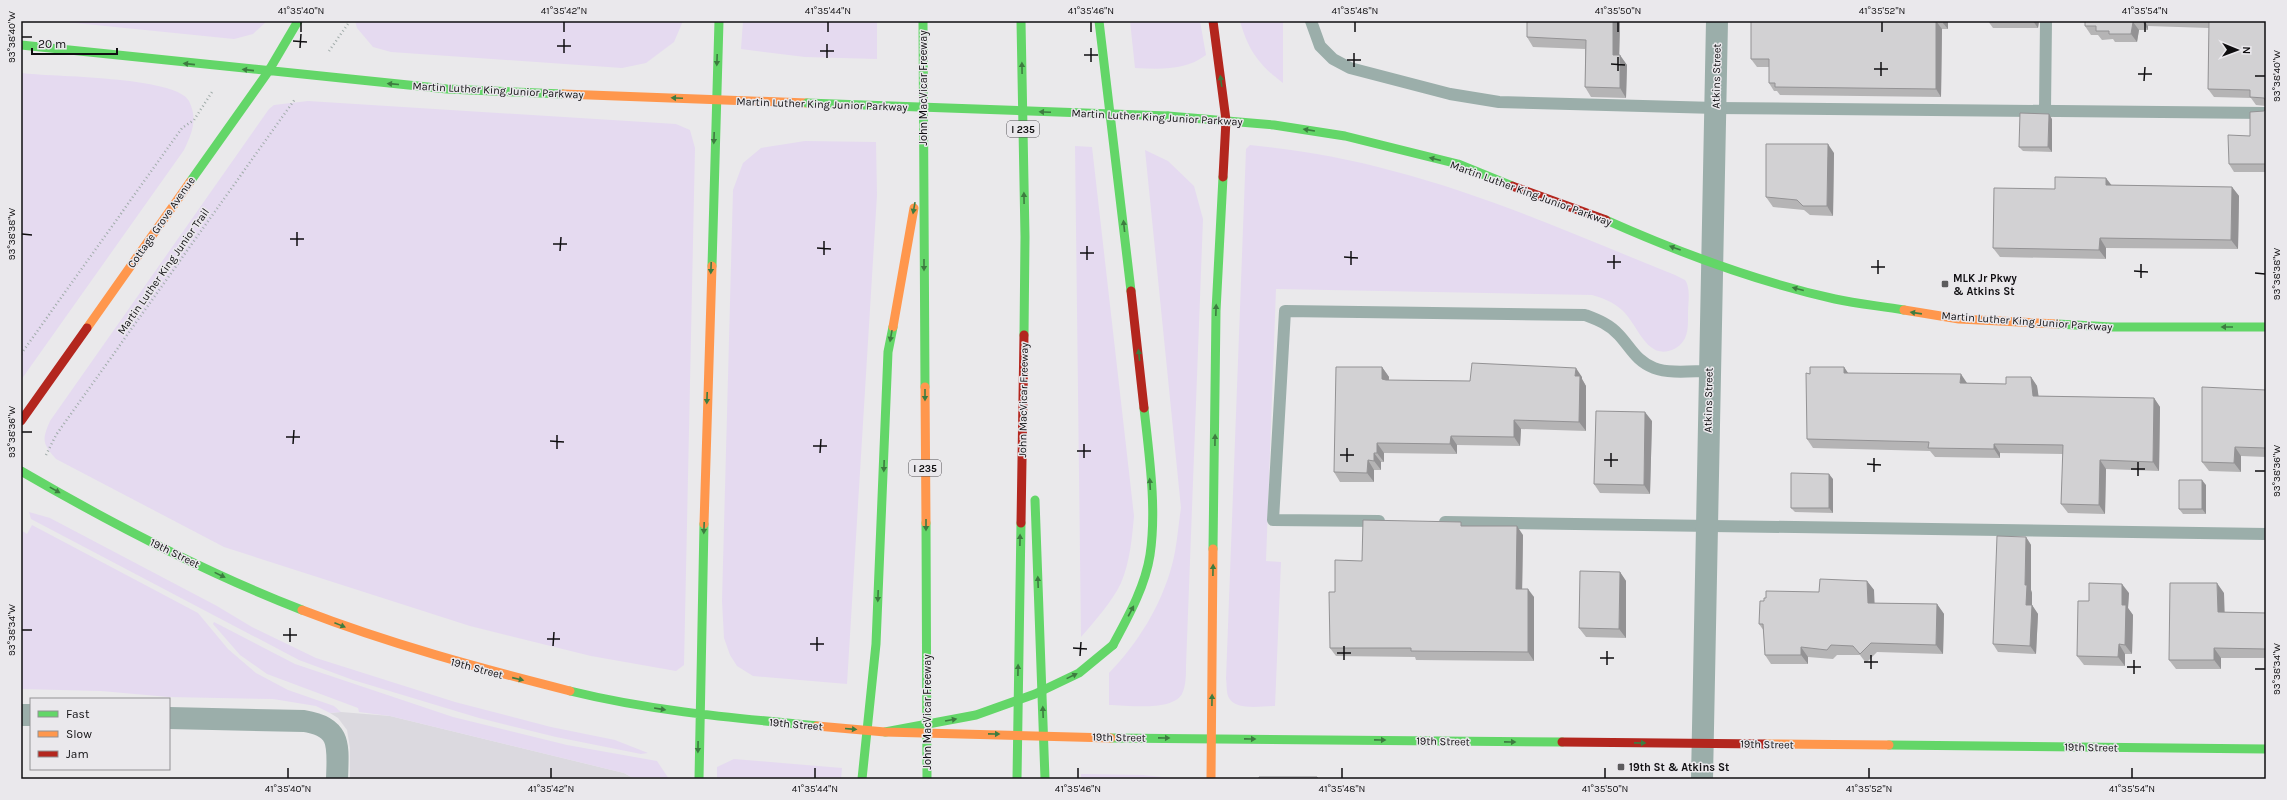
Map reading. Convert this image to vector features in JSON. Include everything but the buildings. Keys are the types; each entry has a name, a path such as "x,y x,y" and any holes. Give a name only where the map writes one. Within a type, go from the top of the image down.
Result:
{"main road":[{"name":"Cottage Grove Avenue","path":"21,421 268,72 298,21"},
{"path":"699,779 699,715 719,21"},
{"name":"John MacVicar Freeway","path":"923,21 927,779"},
{"name":"John MacVicar Freeway","path":"1017,779 1025,237 1021,21"},
{"path":"885,732 976,715 1035,694 1079,673 1113,646 1136,602 1150,555 1152,514 1148,444 1099,21"},
{"path":"1211,779 1216,312 1226,120 1213,21"},
{"name":"Martin Luther King Junior Parkway","path":"21,45 228,68 447,89 716,99 807,104 1168,116 1226,120 1345,136 1458,164 1713,262 1778,284 1836,299 1959,319 2112,327 2266,327"},
{"path":"862,779 876,644 888,352 924,156"},
{"path":"1025,237 1032,428"},
{"name":"19th Street","path":"21,471 132,533 238,584 365,634 463,666 621,703 699,715 885,732 1111,738 2266,749"},
{"path":"1035,492 1046,779"}],"street":[{"name":"Atkins Street","path":"1702,779 1709,371 1718,21"},
{"path":"170,718 304,721 318,724 328,728 337,747 337,779"}],"lane":[{"path":"1311,21 1320,46 1333,59 1350,68 1450,94 1499,102 1716,108 2266,113"},
{"path":"2045,110 2046,21"},
{"path":"1392,521 1273,520 1284,310 1585,315 1604,322 1618,334 1641,362 1655,368 1675,371 1709,371"},
{"path":"1432,522 2266,534"}],"path":[{"path":"311,76 350,21"},
{"path":"21,354 182,128 194,120 228,68"},
{"name":"Martin Luther King Junior Trail","path":"49,451 56,435 292,103"}],"shaded area":[{"path":"56,21 267,21 253,34 234,39"},
{"path":"355,21 683,21 674,42 646,63 622,68 391,52 373,47 357,28"},
{"path":"743,21 877,21 877,59 805,57 741,49"},
{"path":"1130,21 1200,21 1206,55 1190,64 1172,68 1135,68"},
{"path":"1240,21 1283,21 1283,83 1267,70 1251,49"},
{"path":"21,73 111,79 138,82 161,87 179,93 189,101 193,114 193,126 184,150 21,380"},
{"path":"308,101 676,124 690,130 695,148 684,665 676,671 591,656 470,626 224,547 56,459 48,449 45,437 50,421 269,109 274,105"},
{"path":"805,141 876,142 877,195 847,684 753,676 737,666 730,655 724,638 722,601 733,190 743,163 761,148"},
{"path":"1250,145 1340,158 1376,166 1429,181 1500,205 1536,218 1675,275 1685,280 1687,283 1689,296 1688,328 1686,337 1676,348 1666,352 1658,351 1650,347 1628,316 1619,307 1600,297 1592,295 1276,289 1266,561 1281,562 1275,706 1257,707 1237,705 1232,702 1228,696 1226,679 1246,149"},
{"path":"1075,146 1092,147 1134,516 1129,558 1121,583 1108,604 1081,637"},
{"path":"1145,150 1168,161 1194,186 1203,219 1186,673 1182,694 1176,700 1169,703 1148,706 1109,705 1109,673 1139,636 1162,595 1174,558 1181,508"},
{"path":"29,512 50,518 217,606 252,627 316,658 455,702 551,727 615,740 648,753 641,754 556,737 479,718 353,680 299,660 31,519"},
{"path":"32,525 198,613 228,649 256,673 288,690 334,706 341,712 330,713 316,706 273,699 169,697 101,691 21,689 21,530 27,534"},
{"path":"214,622 295,664 453,717 567,745 657,761 669,779 635,779 624,773 390,716 359,712 358,708 267,674 240,655 213,624"},
{"path":"341,712 390,716 624,773 635,779 350,779 350,748 347,730 338,718 330,713"},
{"path":"734,759 842,768 841,779 717,779 717,767"},
{"path":"1081,774 1143,775 1182,779 1081,779"}],"traffic: fast":[{"path":"190,182 268,72 298,21"},
{"path":"712,266 719,21"},
{"path":"923,21 925,387"},
{"path":"1021,21 1025,237 1024,335"},
{"path":"1099,21 1131,291"},
{"path":"21,45 447,89 563,94"},
{"path":"807,103 1168,116"},
{"path":"1168,116 1274,125 1345,136 1458,164 1512,186"},
{"path":"1213,549 1216,311 1223,177"},
{"path":"1606,220 1690,255 1777,284 1835,299 1904,310"},
{"path":"2057,324 2112,327 2266,327"},
{"path":"862,779 876,644 888,352 893,327"},
{"path":"1113,645 1140,590 1148,567 1150,555 1153,519 1150,463 1144,408"},
{"path":"21,471 90,510 159,546 230,580 302,610"},
{"path":"1035,500 1045,779"},
{"path":"926,523 927,779"},
{"path":"1017,779 1021,523"},
{"path":"699,779 704,524"},
{"path":"885,732 976,715 1035,694 1079,673 1113,645"},
{"path":"570,691 662,709 817,726"},
{"path":"1111,738 1562,742"},
{"path":"1889,745 2266,749"}],"traffic: slow":[{"path":"563,94 807,103"},
{"path":"87,328 190,182"},
{"path":"893,327 914,208"},
{"path":"704,524 712,266"},
{"path":"1904,310 1959,319 2057,324"},
{"path":"925,387 926,523"},
{"path":"1211,779 1213,549"},
{"path":"302,610 401,645 570,691"},
{"path":"817,726 885,732 1111,738"},
{"path":"1765,744 1889,745"}],"traffic: jam":[{"path":"1213,21 1226,120 1223,177"},
{"path":"1512,186 1606,220"},
{"path":"1131,291 1144,408"},
{"path":"21,421 87,328"},
{"path":"1021,523 1024,335"},
{"path":"1562,742 1765,744"}],"place":[{"name":"MLK Jr Pkwy & Atkins St","path":"1945,284"},
{"name":"19th St & Atkins St","path":"1621,767"}]}
